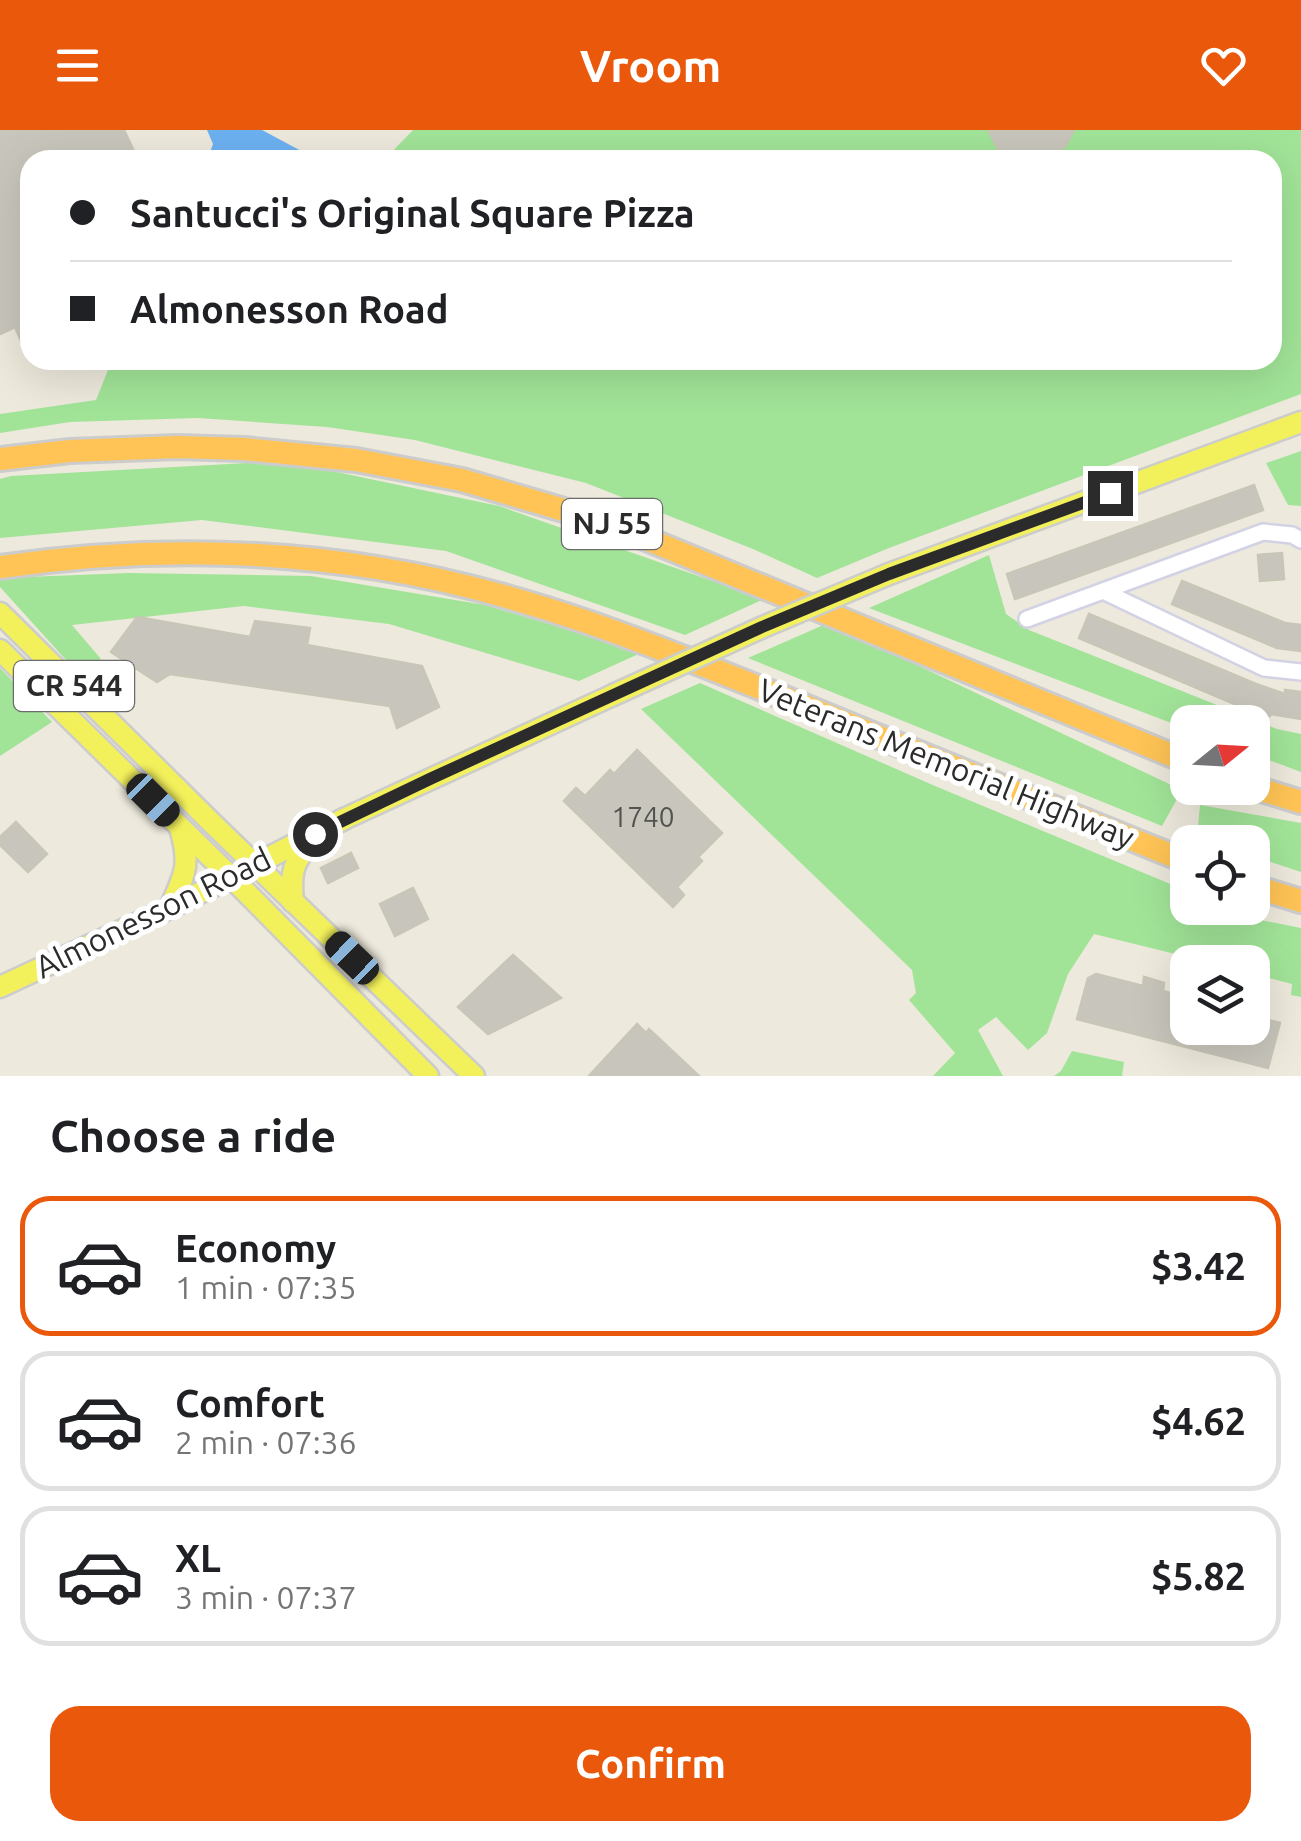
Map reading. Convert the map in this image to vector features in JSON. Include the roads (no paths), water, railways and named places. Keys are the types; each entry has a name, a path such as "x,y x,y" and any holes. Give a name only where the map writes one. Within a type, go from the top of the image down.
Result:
{"highway":[{"name":"NJ 55","path":"0,460 70,451 244,449 356,460 462,480 608,523 1170,755"},
{"name":"Veterans Memorial Highway","path":"0,567 126,555 263,556 376,568 466,586 598,625 659,648 1170,855"},
{"path":"1270,793 1301,802"},
{"path":"1270,892 1301,901"}],"main road":[{"name":"Almonesson Road","path":"0,987 170,908 315,834 762,627 889,574 1301,422"},
{"name":"CR 544","path":"3,617 474,1076"},
{"name":"CR 544","path":"0,650 428,1076"},
{"path":"170,908 186,871 187,851 180,826"},
{"path":"293,902 290,880 294,863 315,834"}],"street":[{"path":"1027,619 1263,532 1301,540"},
{"path":"1104,591 1264,668 1301,672"}],"water":[{"path":"207,130 262,130 299,150 211,150 213,144"}]}
